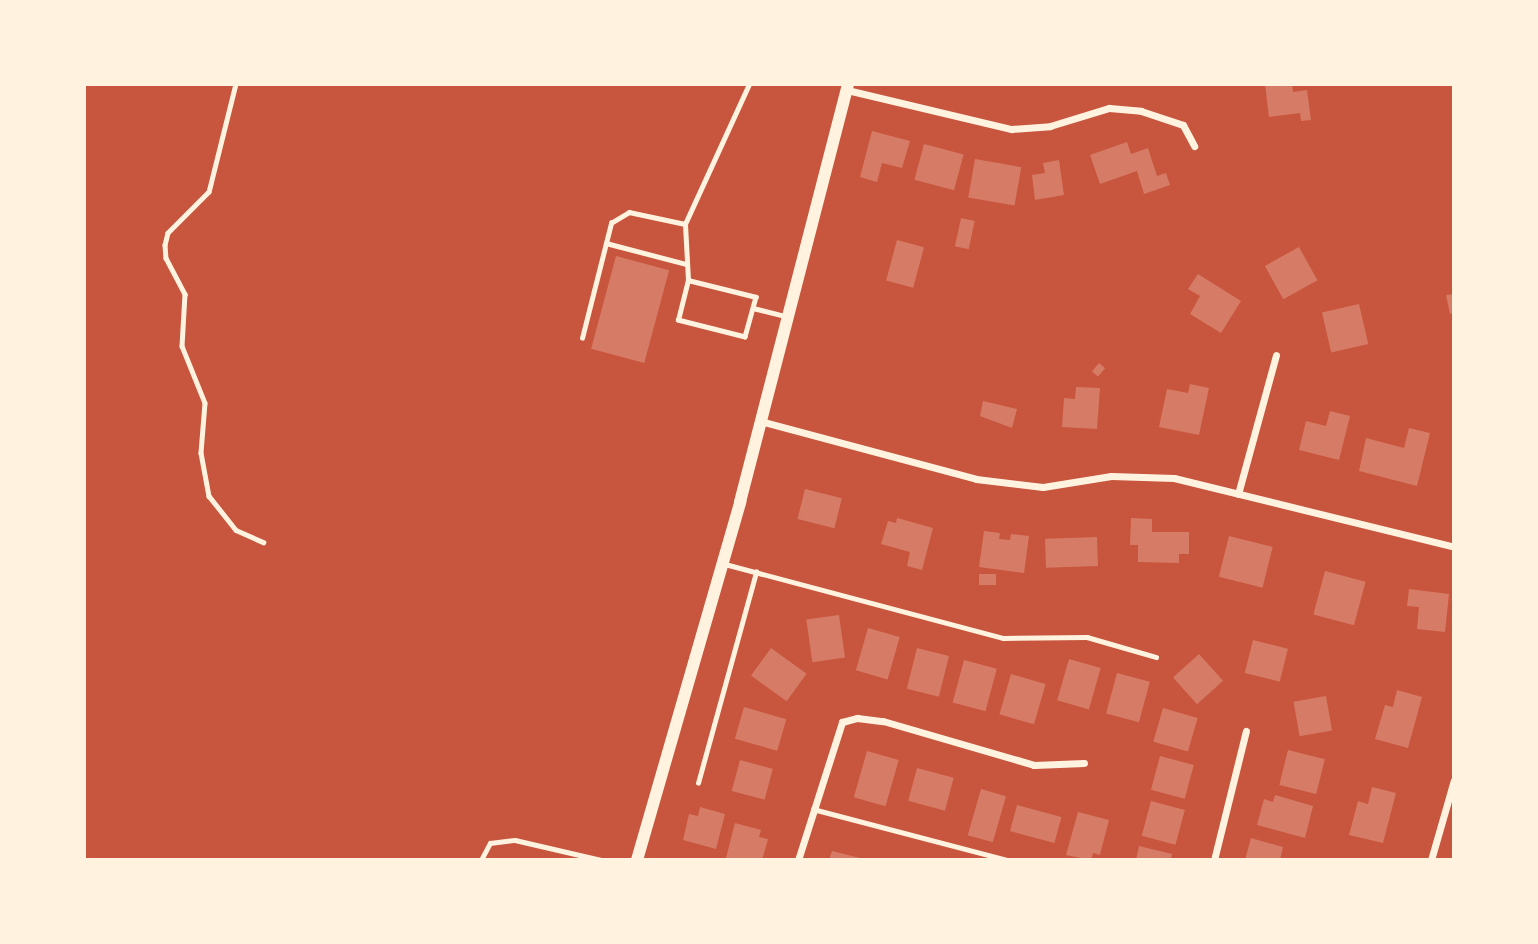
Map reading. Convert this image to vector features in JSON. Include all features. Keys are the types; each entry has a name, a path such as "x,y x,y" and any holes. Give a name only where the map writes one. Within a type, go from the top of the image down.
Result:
{"main road":[{"path":"637,860 723,563 848,87"}],"street":[{"path":"848,87 1011,129 1050,126 1109,108 1141,111 1183,125 1194,146"},
{"path":"1238,494 1276,355"},
{"path":"759,421 976,479 1043,487 1111,476 1174,478 1454,547"},
{"path":"798,860 835,736 842,722 857,718 883,721 1034,765 1084,763"},
{"path":"1214,860 1246,731"},
{"path":"1431,860 1454,780"}],"lane":[{"path":"236,84 209,192 168,233 166,258 185,294 182,346 205,403 201,453 209,496 236,530 263,542"},
{"path":"688,280 756,297 745,337 678,320 688,280 685,224 749,84"},
{"path":"582,338 611,223 629,212 685,224"},
{"path":"606,243 686,264"},
{"path":"753,307 787,316"},
{"path":"723,563 1003,638 1087,637 1156,657"},
{"path":"698,783 756,572"},
{"path":"813,809 1008,860"},
{"path":"481,860 490,843 515,840 601,860"}],"building":[{"path":"1265,84 1292,84 1293,92 1307,90 1311,120 1301,121 1300,113 1269,117"},
{"path":"872,131 910,141 902,168 882,163 877,182 860,177"},
{"path":"1127,142 1131,154 1148,148 1157,176 1166,173 1170,185 1144,194 1137,171 1100,184 1090,155"},
{"path":"924,144 964,155 954,190 914,180"},
{"path":"975,159 1021,167 1015,206 968,197"},
{"path":"1059,160 1064,195 1035,200 1032,175 1045,173 1043,163"},
{"path":"961,218 975,221 969,249 955,246"},
{"path":"897,240 924,247 913,288 886,281"},
{"path":"1299,247 1317,280 1283,299 1265,266"},
{"path":"616,256 669,270 644,363 591,349"},
{"path":"1198,274 1241,301 1221,333 1190,314 1200,296 1188,289"},
{"path":"1454,294 1454,313 1450,314 1446,295"},
{"path":"1359,304 1368,344 1331,352 1322,313"},
{"path":"1099,363 1105,368 1098,377 1092,371"},
{"path":"1190,384 1209,388 1199,435 1159,427 1167,389 1188,393"},
{"path":"1076,387 1100,388 1097,429 1062,427 1064,398 1075,399"},
{"path":"983,401 1017,409 1012,428 980,416"},
{"path":"1330,411 1350,416 1339,460 1299,450 1306,421 1326,426"},
{"path":"1409,428 1430,433 1417,486 1359,471 1366,438 1404,448"},
{"path":"805,489 842,498 834,528 798,519"},
{"path":"897,518 933,528 922,570 907,566 910,552 881,544 888,521 896,523"},
{"path":"1131,518 1152,519 1152,532 1189,532 1189,554 1179,554 1179,563 1138,562 1138,545 1130,545"},
{"path":"984,531 1000,533 999,539 1010,540 1011,534 1029,536 1024,573 979,567"},
{"path":"1229,536 1273,547 1263,588 1219,577"},
{"path":"1097,537 1098,566 1046,568 1045,539"},
{"path":"1325,571 1366,582 1354,625 1313,614"},
{"path":"979,574 996,574 996,585 979,585"},
{"path":"1409,589 1449,594 1445,632 1417,629 1419,607 1407,606"},
{"path":"839,615 845,658 812,662 806,620"},
{"path":"868,628 900,637 888,679 856,670"},
{"path":"1253,640 1288,649 1280,682 1245,673"},
{"path":"771,648 807,674 787,701 751,676"},
{"path":"917,648 949,656 939,697 907,689"},
{"path":"1199,654 1223,681 1197,704 1173,677"},
{"path":"1069,659 1101,668 1089,709 1057,700"},
{"path":"964,660 997,669 985,711 953,703"},
{"path":"1117,673 1150,682 1139,722 1106,714"},
{"path":"1011,674 1046,684 1034,724 999,714"},
{"path":"1397,690 1422,697 1408,748 1375,739 1385,705 1393,707"},
{"path":"1326,696 1332,730 1300,736 1294,702"},
{"path":"744,707 786,719 777,751 735,739"},
{"path":"1163,708 1198,718 1188,752 1153,742"},
{"path":"1288,750 1325,759 1316,794 1279,785"},
{"path":"867,751 899,760 885,806 854,797"},
{"path":"1160,756 1194,765 1185,799 1151,790"},
{"path":"740,760 773,769 765,800 732,791"},
{"path":"917,768 954,778 945,811 908,801"},
{"path":"1372,787 1396,793 1383,843 1349,835 1358,801 1368,804"},
{"path":"981,789 1006,796 993,842 968,835"},
{"path":"1275,795 1313,806 1305,838 1257,825 1264,799 1273,802"},
{"path":"1151,801 1185,810 1175,845 1142,836"},
{"path":"1017,805 1061,817 1054,843 1010,831"},
{"path":"700,807 725,814 716,849 683,840 689,814 698,816"},
{"path":"1078,812 1109,820 1100,855 1093,853 1091,860 1066,855"},
{"path":"735,823 761,830 759,837 768,839 762,860 726,858"},
{"path":"1251,838 1283,847 1280,860 1245,860"},
{"path":"1139,846 1172,854 1171,860 1136,860"},
{"path":"832,851 864,859 829,860"}]}
